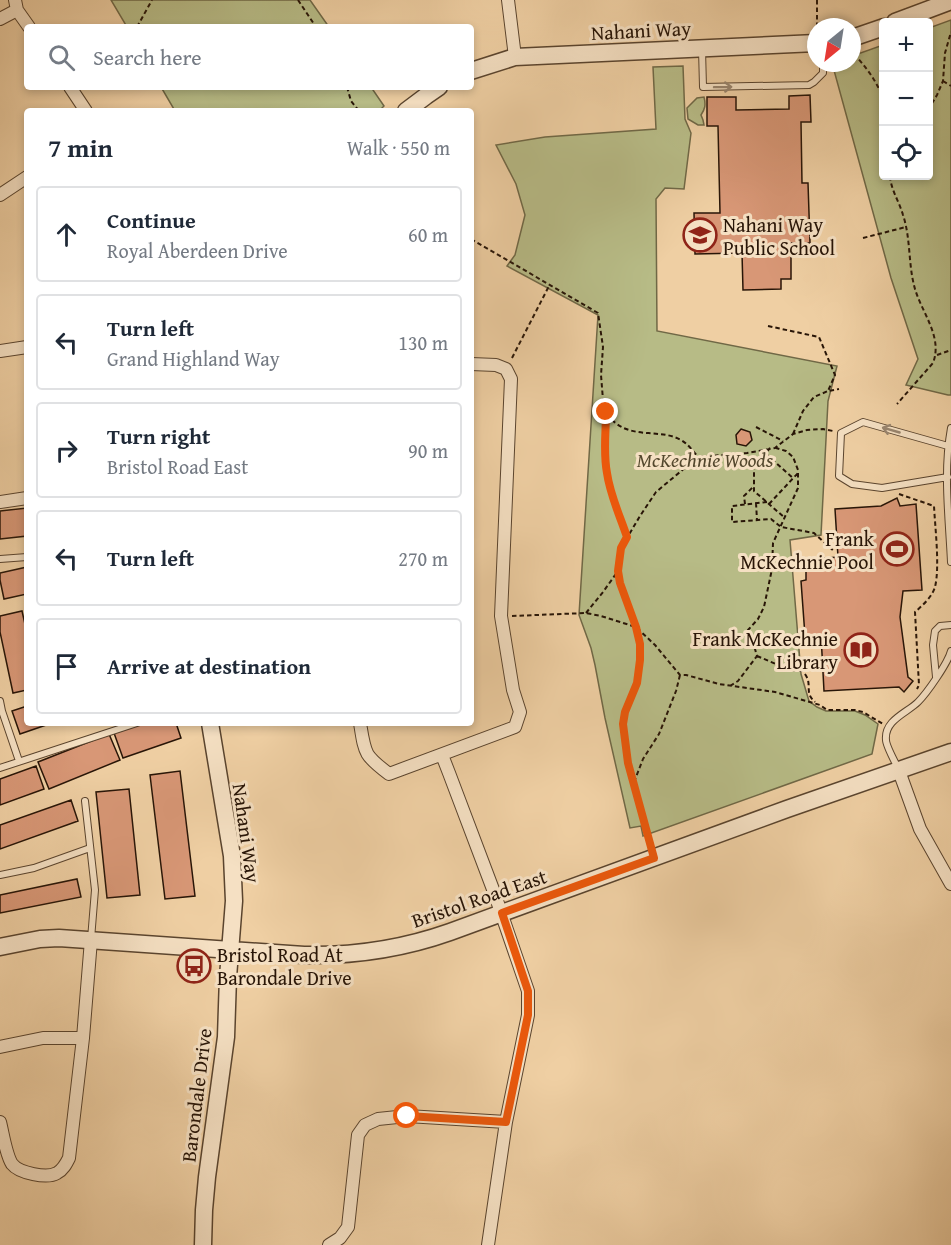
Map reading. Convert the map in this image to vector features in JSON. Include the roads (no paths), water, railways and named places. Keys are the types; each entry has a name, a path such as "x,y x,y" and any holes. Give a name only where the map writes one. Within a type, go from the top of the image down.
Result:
{"street":[{"path":"508,0 515,57"},
{"path":"906,18 951,1"},
{"path":"0,19 16,5 27,24"},
{"path":"861,41 879,30"},
{"name":"Nahani Way","path":"474,70 515,57 807,43"},
{"path":"72,90 84,108"},
{"path":"410,108 435,90"},
{"path":"0,195 24,179"},
{"path":"0,351 24,347"},
{"path":"360,726 364,748 370,760 389,774 515,728 520,712 513,690 501,616 511,379 506,369 496,365 474,364"},
{"path":"0,502 24,498"},
{"name":"Nahani Way","path":"210,726 232,864 234,901 231,950"},
{"name":"Bristol Road East","path":"0,947 40,939 91,940 320,956 383,951 437,937 951,752"},
{"path":"442,755 502,913 528,991 528,1015 506,1122 488,1245"},
{"path":"899,771 920,829 951,884"},
{"path":"0,1122 9,1158 15,1167 24,1172 45,1176 53,1175 63,1168 69,1158 83,1038 91,940"},
{"name":"Barondale Drive","path":"203,1245 207,1177 226,1037 231,950"},
{"path":"0,1047 43,1038 83,1038"},
{"path":"329,1245 340,1238 348,1227 358,1135 365,1125 378,1119 407,1116 506,1122"}],"lane":[{"path":"702,48 704,87 809,85 823,72"},
{"path":"948,446 863,422 841,432 839,476 852,484 882,488 948,477"},
{"path":"951,428 948,446 951,562"},
{"path":"0,559 24,557"},
{"path":"936,677 933,645 935,631 940,626 951,626"},
{"path":"899,771 886,740 889,728 896,719 918,703 951,651"},
{"path":"0,701 19,761"},
{"path":"0,768 128,726"},
{"path":"85,801 95,890 91,940"},
{"path":"0,875 34,868 90,848"}],"place":[{"name":"Nahani Way Public School","path":"700,235"},
{"name":"Frank McKechnie Pool","path":"897,549"},
{"name":"Frank McKechnie Library","path":"861,650"},
{"name":"Bristol Road At Barondale Drive","path":"194,966"}],"park label":[{"name":"McKechnie Woods","path":"705,459"}]}
